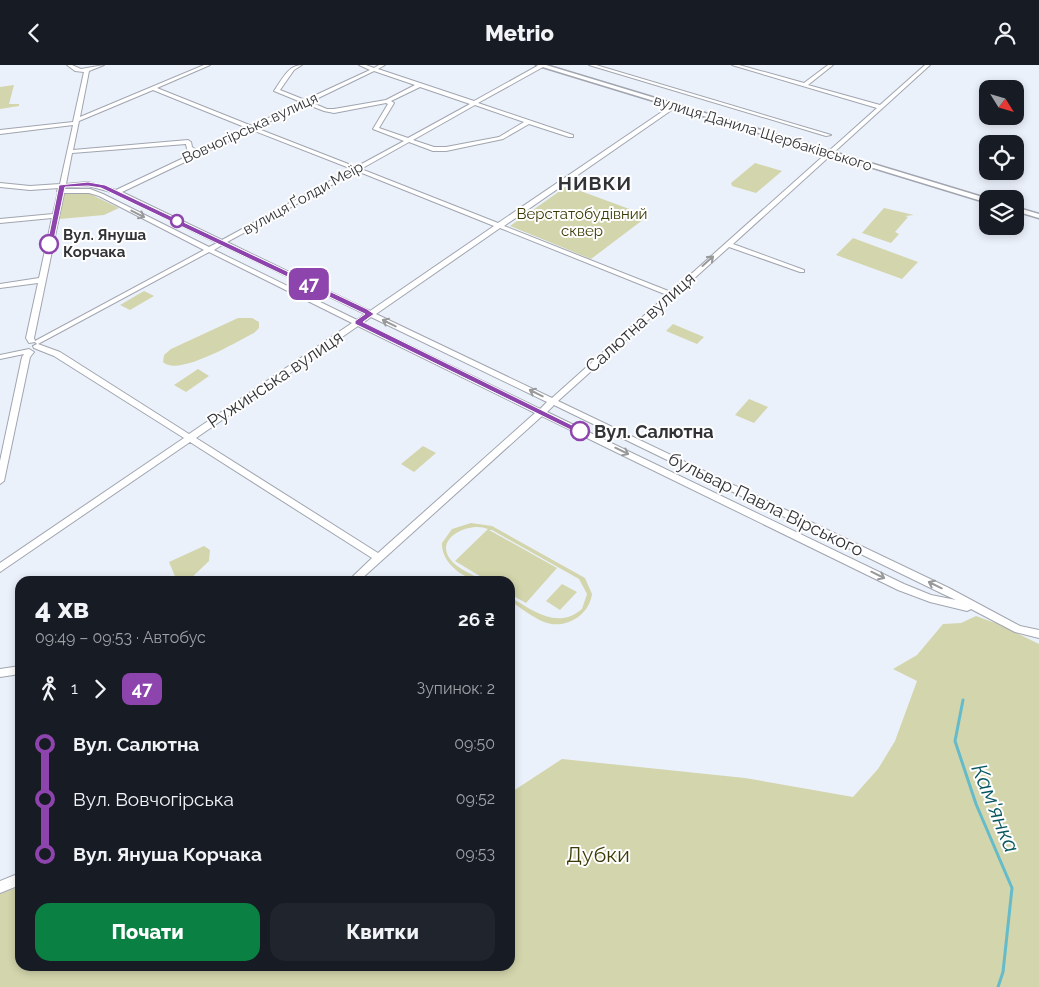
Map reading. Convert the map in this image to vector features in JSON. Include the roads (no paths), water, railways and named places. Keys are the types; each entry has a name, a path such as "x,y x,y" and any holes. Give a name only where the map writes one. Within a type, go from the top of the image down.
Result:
{"main road":[{"name":"вулиця Данила Щербаківського","path":"540,65 979,198"},
{"path":"1024,212 1039,216"}],"street":[{"path":"69,65 74,69 87,70 102,65"},
{"path":"0,132 75,122 208,65"},
{"path":"300,65 292,69 277,91 304,103 334,111 387,101 419,85"},
{"path":"360,65 571,136"},
{"name":"Вовчогірська вулиця","path":"117,192 383,65"},
{"name":"вулиця Ґолди Меїр","path":"36,343 223,243 474,104 540,65"},
{"path":"591,65 828,135"},
{"path":"734,65 881,107"},
{"path":"805,85 830,65"},
{"name":"Салютна вулиця","path":"358,576 928,65"},
{"path":"87,70 30,338 190,437 248,477 378,558"},
{"path":"152,88 671,294"},
{"path":"387,101 391,103 376,129 433,149 446,149 501,138 528,122"},
{"name":"Ружинська вулиця","path":"0,568 674,106"},
{"path":"69,152 188,142 189,148 198,153"},
{"name":"бульвар Павла Вірського","path":"61,188 92,184 117,192 946,591 1018,629 1039,634"},
{"path":"0,185 30,188 61,188"},
{"name":"бульвар Павла Вірського","path":"61,188 90,191 101,195 540,412 901,587 930,598 977,609"},
{"path":"0,221 55,216"},
{"path":"727,244 802,271"},
{"path":"0,286 42,280"},
{"path":"0,481 26,357 36,343"},
{"path":"0,357 29,351"},
{"path":"0,673 15,671"},
{"path":"0,887 15,881"}],"waterway":[{"name":"Кам'янка","path":"963,700 955,741 976,804 1012,888 1003,972 998,987"}],"place":[{"name":"Вул. Януша Корчака","path":"49,244"},
{"name":"Вул. Салютна","path":"580,431"}],"district":[{"name":"НИВКИ","path":"595,183"}],"park label":[{"name":"Верстатобудівний сквер","path":"582,222"},
{"name":"Дубки","path":"598,854"}]}
